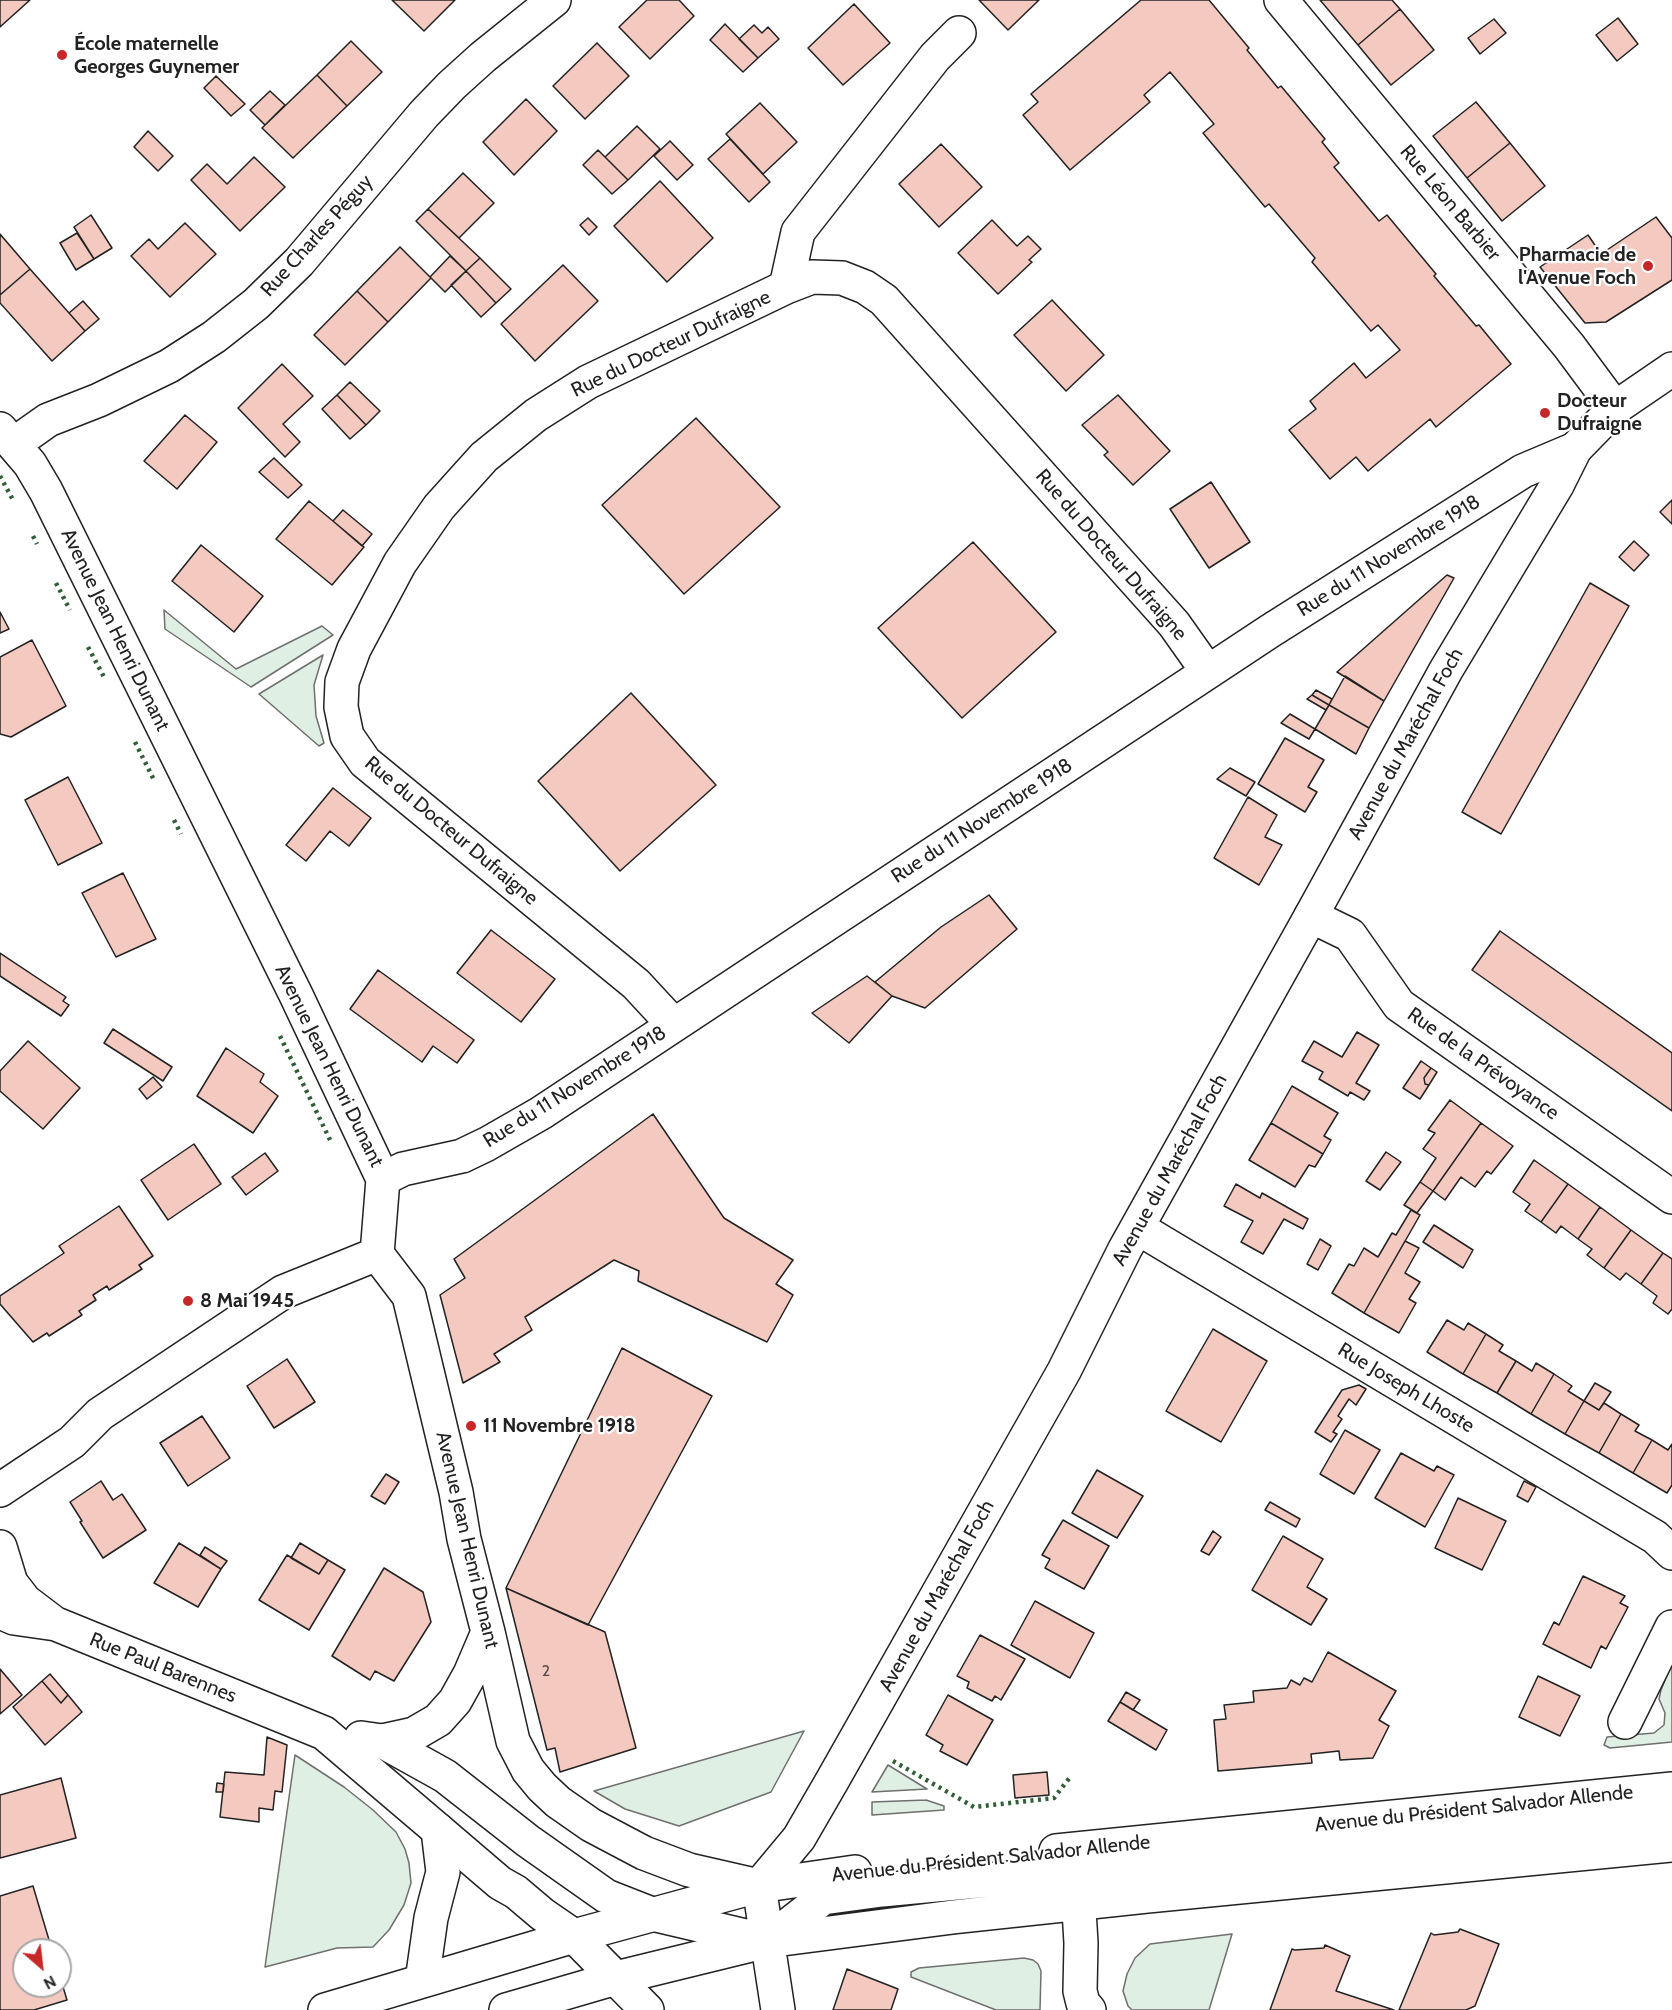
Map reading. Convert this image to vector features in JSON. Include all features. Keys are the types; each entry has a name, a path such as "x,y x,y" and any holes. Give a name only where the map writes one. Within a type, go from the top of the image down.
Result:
{"street":[{"name":"Rue Charles Péguy","path":"7,437 99,400 169,366 214,337 256,304 299,262 423,114 483,57 554,0"},
{"name":"Rue Léon Barbier","path":"1281,0 1569,346 1615,408"},
{"path":"786,287 798,232 935,57 959,33"},
{"name":"Rue du Docteur Dufraigne","path":"674,1025 636,984 365,762 347,736 341,707 342,682 354,649 400,563 439,507 484,457 536,415 588,382 786,287 812,277 842,278 865,287 884,300 1174,624 1208,672"},
{"name":"Avenue du Maréchal Foch","path":"759,1886 799,1838 832,1781 1058,1381 1125,1249 1446,670 1557,485 1575,449 1615,408 1672,369"},
{"name":"Avenue Jean Henri Dunant","path":"7,437 30,464 51,502 285,973 383,1179 377,1254 409,1296 513,1741 528,1770 558,1803 591,1825 644,1853 689,1870 759,1886"},
{"name":"Rue du 11 Novembre 1918","path":"383,1179 403,1169 462,1156 488,1144 541,1113 1208,672 1523,471 1575,449"},
{"name":"Rue de la Prévoyance","path":"1311,916 1350,935 1399,1005 1672,1197"},
{"name":"Rue Joseph Lhoste","path":"1138,1228 1655,1536 1672,1553"},
{"path":"2,1486 60,1424 100,1414 284,1292 377,1254"},
{"path":"0,1546 11,1583 25,1601 56,1624"},
{"name":"Rue Paul Barennes","path":"0,1612 14,1618 56,1624 324,1733 382,1741"},
{"path":"1625,1722 1672,1627"},
{"path":"382,1741 414,1734 438,1720 455,1701 470,1674 488,1632"},
{"name":"Rue Paul Barennes","path":"324,1733 500,1883 516,1892 542,1914 574,1936 647,2010"},
{"path":"382,1741 445,1776 606,1896 652,1914 767,1941"},
{"name":"Avenue du Président Salvador Allende","path":"325,2010 574,1936 759,1886 879,1868 1076,1861 1672,1789"},
{"path":"767,1941 824,1898 1076,1861 1672,1816"},
{"path":"422,1981 430,1925 443,1872 438,1830"},
{"path":"506,2010 616,1978 767,1941 1147,1896 1672,1845"},
{"path":"1076,1861 1081,1943 1080,1991 1083,2003 1089,2010"},
{"path":"759,1886 778,2010"}],"green space":[{"path":"164,610 236,669 322,626 333,635 251,687 165,629"},
{"path":"323,655 314,685 316,716 324,743 319,746 259,694"},
{"path":"1672,1663 1672,1742 1610,1748 1604,1745 1607,1737 1654,1733 1664,1725 1665,1713 1659,1699"},
{"path":"804,1731 771,1792 679,1826 625,1809 594,1791"},
{"path":"295,1755 344,1787 396,1832 405,1849 411,1883 404,1905 389,1930 373,1947 337,1948 265,1967"},
{"path":"888,1765 927,1789 872,1792"},
{"path":"926,1800 944,1806 944,1810 872,1815 872,1802"},
{"path":"1232,1934 1209,2010 1132,2010 1128,2006 1123,1991 1127,1974 1135,1958 1150,1944"},
{"path":"1024,1958 1033,1960 1041,1971 1040,2010 996,2010 911,1977 911,1972 919,1968"}],"building":[{"path":"0,0 30,0 0,27"},
{"path":"392,0 455,0 424,31"},
{"path":"647,0 679,0 694,16 650,59 619,27"},
{"path":"979,0 1039,0 1008,30"},
{"path":"1141,0 1209,0 1249,48 1247,50 1278,88 1281,86 1325,139 1322,142 1339,163 1334,167 1379,221 1387,215 1436,274 1434,276 1511,364 1436,427 1430,419 1368,471 1356,457 1330,479 1289,430 1316,409 1310,401 1354,363 1366,378 1400,350 1378,325 1371,331 1312,262 1315,258 1269,204 1265,207 1203,133 1214,124 1170,72 1144,95 1150,102 1070,170 1023,115 1038,102 1031,94"},
{"path":"1320,0 1392,0 1400,9 1358,45"},
{"path":"854,4 890,43 843,85 808,48"},
{"path":"1400,9 1434,50 1391,85 1358,45"},
{"path":"1618,18 1638,44 1617,61 1596,35"},
{"path":"1494,19 1506,33 1480,54 1468,38"},
{"path":"725,24 758,58 743,72 710,40"},
{"path":"754,25 762,33 768,27 779,39 758,58 739,39"},
{"path":"351,41 382,72 347,106 317,75"},
{"path":"597,43 629,76 585,119 553,86"},
{"path":"317,75 347,106 293,158 262,128"},
{"path":"216,76 245,104 231,116 204,88"},
{"path":"270,91 285,105 265,125 250,110"},
{"path":"526,99 557,131 514,175 483,142"},
{"path":"1476,102 1510,143 1467,178 1433,136"},
{"path":"760,103 797,142 763,174 726,134"},
{"path":"637,126 660,149 628,180 605,157"},
{"path":"148,131 173,156 158,171 134,147"},
{"path":"730,139 770,182 749,202 708,159"},
{"path":"670,141 693,165 677,180 654,156"},
{"path":"1510,143 1545,186 1502,221 1467,178"},
{"path":"941,144 982,187 939,227 899,184"},
{"path":"598,150 628,180 612,194 583,165"},
{"path":"254,157 285,187 240,231 191,180 207,164 227,184"},
{"path":"463,173 494,203 459,238 428,209"},
{"path":"660,181 713,238 667,282 614,226"},
{"path":"428,209 480,258 466,271 416,221"},
{"path":"91,215 112,248 94,259 74,227"},
{"path":"1656,217 1672,238 1672,280 1606,322 1585,323 1540,267 1588,235 1601,254"},
{"path":"588,218 597,227 589,235 580,225"},
{"path":"992,220 1017,246 1028,236 1041,249 1029,260 1032,262 998,294 958,253"},
{"path":"185,223 216,254 170,297 131,256 149,239 158,249"},
{"path":"77,233 94,259 76,270 60,243"},
{"path":"0,234 30,269 0,295"},
{"path":"400,247 431,278 388,322 357,291"},
{"path":"450,256 466,271 445,292 430,277"},
{"path":"480,258 511,289 496,303 466,271"},
{"path":"563,265 598,301 535,361 501,324"},
{"path":"30,269 85,331 52,361 0,303 0,295"},
{"path":"466,271 496,303 481,317 451,285"},
{"path":"357,291 388,322 345,365 314,335"},
{"path":"1052,300 1104,355 1066,391 1014,335"},
{"path":"83,301 99,319 85,331 69,313"},
{"path":"282,364 313,396 283,424 300,442 285,457 238,408"},
{"path":"350,382 380,411 366,425 337,395"},
{"path":"337,395 366,425 350,439 322,409"},
{"path":"1118,395 1170,451 1133,485 1104,455 1108,452 1082,425"},
{"path":"185,415 217,442 177,489 144,461"},
{"path":"696,418 780,507 684,594 602,505"},
{"path":"274,458 302,485 288,498 259,472"},
{"path":"1211,482 1250,542 1209,568 1170,509"},
{"path":"1672,500 1672,524 1660,512"},
{"path":"309,501 364,547 332,585 276,539"},
{"path":"343,510 372,534 362,546 333,521"},
{"path":"1634,541 1649,555 1634,571 1619,557"},
{"path":"973,542 1056,632 962,718 878,628"},
{"path":"201,545 263,596 234,632 172,581"},
{"path":"1447,575 1454,578 1384,701 1337,672"},
{"path":"1590,583 1629,606 1501,834 1462,812"},
{"path":"0,612 9,629 0,633"},
{"path":"32,640 66,706 11,737 0,734 0,657"},
{"path":"1345,676 1384,701 1369,728 1329,705"},
{"path":"1316,690 1332,699 1329,705 1312,695"},
{"path":"631,693 716,785 620,871 538,781"},
{"path":"1312,695 1329,705 1326,710 1307,699"},
{"path":"1329,705 1369,728 1356,754 1315,729"},
{"path":"1290,714 1315,729 1309,739 1281,723"},
{"path":"1285,738 1324,760 1308,787 1317,792 1305,812 1258,784"},
{"path":"1230,768 1255,782 1246,796 1217,779"},
{"path":"68,777 102,843 58,865 25,800"},
{"path":"333,788 371,818 349,846 330,831 306,861 286,845"},
{"path":"1248,797 1277,815 1265,837 1282,845 1259,885 1214,858"},
{"path":"123,873 156,939 116,957 82,893"},
{"path":"989,895 1017,929 925,1008 892,996 875,982 941,927"},
{"path":"491,930 555,979 521,1022 457,973"},
{"path":"1500,931 1672,1053 1672,1111 1472,970"},
{"path":"0,953 66,997 63,1001 69,1005 61,1016 0,976"},
{"path":"378,970 474,1040 457,1063 433,1046 422,1062 350,1009"},
{"path":"867,976 892,996 849,1043 812,1013"},
{"path":"113,1029 172,1067 163,1081 104,1043"},
{"path":"1357,1032 1379,1045 1356,1083 1370,1091 1364,1100 1350,1092 1348,1096 1319,1079 1323,1072 1302,1061 1314,1041 1342,1057"},
{"path":"28,1041 80,1088 43,1129 0,1091 0,1071"},
{"path":"226,1048 264,1074 260,1082 278,1096 253,1133 197,1096"},
{"path":"1421,1061 1431,1068 1424,1078 1425,1084 1429,1085 1420,1099 1403,1088"},
{"path":"1431,1068 1437,1072 1429,1085 1425,1084 1424,1078"},
{"path":"153,1077 162,1087 147,1099 139,1089"},
{"path":"1292,1086 1338,1113 1324,1136 1331,1140 1323,1154 1271,1123"},
{"path":"1450,1100 1481,1123 1433,1191 1420,1182 1436,1158 1423,1149 1435,1133 1428,1130"},
{"path":"653,1114 724,1218 793,1260 776,1284 793,1295 767,1342 638,1281 639,1271 614,1260 525,1317 532,1330 494,1354 500,1362 463,1383 440,1295 465,1278 454,1259"},
{"path":"1271,1123 1323,1154 1315,1167 1309,1165 1295,1187 1249,1160"},
{"path":"1481,1123 1513,1146 1491,1174 1487,1171 1475,1187 1461,1177 1445,1200 1433,1191"},
{"path":"194,1144 221,1184 168,1220 141,1180"},
{"path":"1386,1152 1401,1162 1380,1190 1366,1181"},
{"path":"265,1153 278,1171 246,1195 232,1177"},
{"path":"1534,1160 1568,1184 1541,1222 1525,1211 1530,1204 1513,1192"},
{"path":"1420,1182 1433,1191 1417,1213 1404,1205"},
{"path":"1236,1184 1260,1198 1262,1193 1308,1219 1303,1229 1284,1219 1263,1254 1241,1242 1253,1221 1224,1206"},
{"path":"1568,1184 1600,1207 1578,1239 1561,1226 1556,1233 1541,1222"},
{"path":"119,1206 153,1256 139,1265 142,1269 109,1290 107,1286 93,1295 96,1300 79,1311 82,1315 49,1336 47,1333 33,1342 0,1304 0,1296 64,1253 59,1246"},
{"path":"1600,1207 1631,1230 1604,1268 1587,1255 1592,1249 1578,1239"},
{"path":"1411,1210 1420,1215 1364,1313 1332,1293 1349,1264 1354,1266 1364,1248 1378,1257 1392,1233 1396,1235"},
{"path":"1434,1225 1473,1250 1463,1268 1423,1242"},
{"path":"1631,1230 1663,1253 1641,1284 1626,1273 1620,1280 1604,1268"},
{"path":"1320,1239 1331,1246 1318,1270 1307,1264"},
{"path":"1405,1241 1419,1248 1405,1273 1420,1282 1409,1299 1416,1303 1399,1333 1364,1313"},
{"path":"1663,1253 1672,1259 1672,1309 1668,1314 1653,1303 1657,1296 1641,1284"},
{"path":"1447,1320 1464,1330 1468,1323 1486,1334 1463,1374 1427,1352"},
{"path":"1213,1329 1267,1361 1221,1442 1166,1411"},
{"path":"1486,1334 1503,1345 1499,1351 1516,1361 1497,1393 1463,1374"},
{"path":"622,1348 712,1396 588,1625 506,1588"},
{"path":"287,1359 315,1402 274,1428 247,1386"},
{"path":"1516,1361 1532,1371 1536,1363 1554,1374 1531,1414 1497,1393"},
{"path":"1554,1374 1572,1386 1568,1391 1584,1401 1565,1434 1531,1414"},
{"path":"1595,1383 1611,1392 1599,1410 1584,1401"},
{"path":"1359,1385 1366,1389 1356,1405 1349,1399 1338,1416 1342,1419 1333,1432 1337,1434 1331,1442 1315,1432 1342,1390"},
{"path":"1584,1401 1599,1410 1604,1403 1621,1414 1599,1453 1565,1434"},
{"path":"1621,1414 1639,1425 1635,1431 1652,1440 1633,1473 1599,1453"},
{"path":"202,1416 230,1458 188,1486 160,1443"},
{"path":"1345,1430 1380,1450 1354,1494 1320,1474"},
{"path":"1652,1440 1668,1450 1672,1444 1672,1485 1667,1493 1633,1473"},
{"path":"1401,1453 1434,1471 1437,1466 1454,1475 1425,1527 1375,1498"},
{"path":"1097,1470 1143,1496 1117,1538 1072,1513"},
{"path":"386,1474 399,1482 385,1504 371,1496"},
{"path":"101,1481 113,1500 122,1494 146,1530 103,1558 70,1502"},
{"path":"1524,1481 1536,1487 1528,1502 1517,1496"},
{"path":"1458,1498 1506,1521 1482,1570 1435,1548"},
{"path":"1270,1502 1300,1519 1296,1527 1265,1510"},
{"path":"1063,1520 1109,1546 1084,1589 1045,1568 1050,1559 1042,1555"},
{"path":"1213,1531 1221,1537 1209,1555 1201,1551"},
{"path":"1283,1536 1323,1559 1307,1587 1327,1599 1311,1625 1252,1590"},
{"path":"179,1543 221,1569 198,1607 154,1583"},
{"path":"300,1543 328,1560 319,1574 291,1558"},
{"path":"205,1547 227,1561 221,1569 200,1555"},
{"path":"287,1555 319,1574 328,1560 345,1570 309,1630 259,1600"},
{"path":"384,1568 423,1592 431,1622 394,1681 375,1671 370,1680 332,1656"},
{"path":"1583,1576 1625,1596 1620,1603 1628,1607 1606,1649 1601,1646 1591,1668 1543,1644 1554,1622 1559,1625"},
{"path":"506,1588 605,1632 636,1748 560,1772 555,1748 547,1750"},
{"path":"1035,1601 1094,1633 1070,1678 1011,1645"},
{"path":"980,1635 1025,1659 1001,1700 995,1696 992,1701 967,1688 969,1682 957,1676"},
{"path":"1328,1652 1396,1691 1379,1720 1389,1726 1373,1758 1340,1760 1339,1751 1311,1754 1312,1763 1218,1771 1214,1720 1226,1719 1224,1705 1254,1702 1253,1691 1287,1688 1291,1680 1300,1685 1304,1678 1312,1682"},
{"path":"0,1669 22,1695 0,1714"},
{"path":"50,1674 68,1695 61,1703 42,1681"},
{"path":"1538,1676 1580,1696 1560,1736 1519,1717"},
{"path":"42,1681 61,1703 68,1695 82,1712 45,1745 13,1707"},
{"path":"1126,1692 1140,1700 1133,1710 1120,1702"},
{"path":"948,1695 993,1720 967,1765 940,1751 943,1745 926,1735"},
{"path":"1120,1702 1167,1730 1156,1750 1108,1721"},
{"path":"267,1737 287,1745 282,1792 275,1791 273,1810 259,1808 259,1822 220,1817 225,1772 264,1775"},
{"path":"1047,1772 1049,1795 1015,1798 1013,1775"},
{"path":"61,1778 76,1838 0,1858 0,1795"},
{"path":"217,1783 224,1784 223,1792 216,1792"},
{"path":"33,1886 48,1938 12,1938 12,1998 66,1998 67,2000 34,2010 0,2010 0,1896"},
{"path":"1460,1929 1499,1944 1475,2006 1466,2010 1399,2010 1431,1933 1434,1935 1458,1932"},
{"path":"1325,1945 1350,1956 1336,1991 1394,2010 1270,2010 1292,1949 1324,1948"},
{"path":"847,1969 898,1989 891,2010 833,2010"}],"hedge":[{"path":"0,476 13,500"},
{"path":"33,536 37,544"},
{"path":"56,583 70,610"},
{"path":"88,647 104,677"},
{"path":"135,742 155,782"},
{"path":"174,820 181,834"},
{"path":"280,1036 331,1142"},
{"path":"893,1761 974,1807 1054,1798 1071,1776"}],"place":[{"name":"École maternelle Georges Guynemer","path":"62,55"},
{"name":"Pharmacie de l'Avenue Foch","path":"1648,266"},
{"name":"Docteur Dufraigne","path":"1545,413"},
{"name":"8 Mai 1945","path":"188,1301"},
{"name":"11 Novembre 1918","path":"471,1426"}]}
